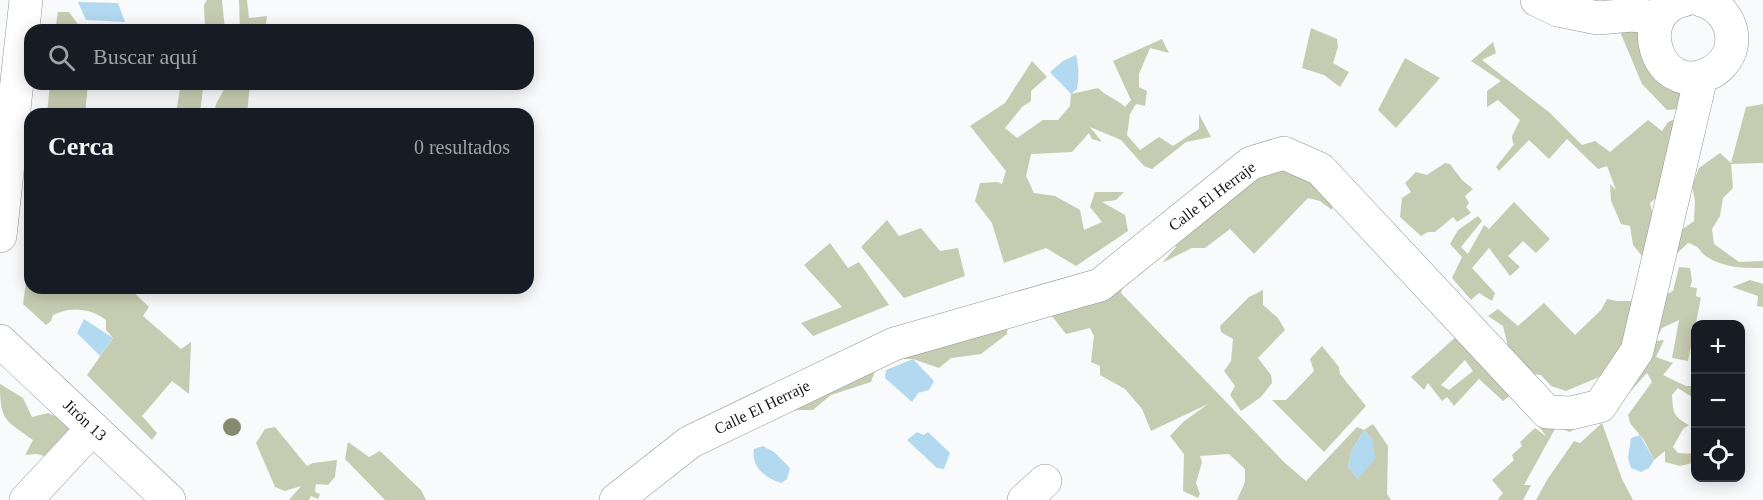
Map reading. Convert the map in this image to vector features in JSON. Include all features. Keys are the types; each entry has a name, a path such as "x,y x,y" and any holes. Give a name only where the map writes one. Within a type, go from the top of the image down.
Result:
{"street":[{"path":"0,236 7,123 26,0"},
{"path":"1536,0 1558,10 1598,18 1672,9"},
{"path":"1672,9 1654,30 1657,55 1665,66 1676,74 1701,77 1713,72 1723,64 1732,40 1731,27 1724,15 1715,6 1701,0"},
{"name":"Calle El Herraje","path":"616,500 690,442 894,344 1100,285 1251,162 1284,153 1320,170 1547,412 1571,413 1600,406 1637,351 1701,77"},
{"name":"Jirón 13","path":"0,341 169,500"},
{"path":"26,500 93,428"}],"green space":[{"path":"207,0 222,0 224,24 205,24 204,5"},
{"path":"239,0 247,0 249,18 267,16 266,24 240,24"},
{"path":"58,12 69,12 78,24 56,24"},
{"path":"1636,20 1682,82 1679,109 1667,110 1642,84 1621,34 1622,26 1596,35 1596,26"},
{"path":"1311,28 1337,39 1338,47 1333,63 1349,72 1340,87 1324,75 1302,68"},
{"path":"1162,39 1169,53 1150,48 1139,74 1139,87 1147,91 1145,106 1136,104 1130,114 1127,135 1140,150 1159,137 1173,146 1199,129 1199,114 1211,137 1186,142 1152,169 1144,166 1121,140 1090,127 1102,142 1092,139 1089,133 1072,152 1031,154 1026,176 1034,193 1055,196 1080,210 1084,230 1102,222 1090,207 1095,192 1124,192 1116,200 1102,202 1125,215 1128,231 1076,266 1046,248 1004,263 992,223 975,201 980,183 1002,184 1006,171 970,126 1005,103 1032,61 1047,77 1031,91 1031,101 1022,107 1005,128 1017,138 1043,120 1058,120 1070,106 1071,94 1098,88 1125,107 1131,100 1113,61"},
{"path":"1493,42 1496,53 1482,60 1550,113 1582,145 1595,141 1610,152 1648,120 1662,131 1668,122 1683,116 1668,188 1650,203 1656,227 1651,267 1633,245 1630,226 1621,224 1611,201 1610,184 1616,190 1607,166 1598,169 1567,139 1549,159 1529,140 1499,171 1496,167 1515,143 1513,144 1512,136 1520,120 1498,100 1487,107 1487,91 1501,81 1471,61"},
{"path":"1405,58 1440,78 1396,128 1378,110"},
{"path":"49,90 87,90 86,108 48,108"},
{"path":"180,90 203,90 201,108 177,108"},
{"path":"224,90 249,90 248,108 215,108"},
{"path":"1763,104 1763,163 1731,164 1733,188 1723,198 1720,216 1712,229 1714,244 1739,262 1763,261 1763,268 1727,265 1714,261 1688,243 1668,262 1673,236 1694,221 1695,201 1692,186 1699,168 1720,153 1731,163 1746,107"},
{"path":"1284,158 1333,199 1332,210 1320,201 1308,198 1254,254 1230,229 1205,248 1192,248 1162,263 1176,247 1175,231"},
{"path":"1445,163 1450,164 1462,180 1473,189 1465,196 1469,203 1466,207 1471,213 1457,222 1453,217 1435,232 1428,232 1421,236 1400,217 1402,198 1411,192 1405,183 1416,172 1427,175"},
{"path":"1514,202 1550,239 1536,253 1523,241 1508,256 1520,267 1510,276 1489,248 1472,268 1495,293 1492,301 1479,293 1471,300 1452,278 1462,257 1450,244 1458,230 1478,216 1482,221 1461,247 1468,254 1484,225 1489,229"},
{"path":"887,220 899,236 921,228 940,251 958,248 965,276 904,298 861,247"},
{"path":"830,243 848,268 859,262 889,305 813,336 801,323 842,307 804,265"},
{"path":"1679,267 1690,268 1692,281 1690,287 1697,288 1696,296 1701,298 1696,320 1691,320 1691,346 1688,361 1672,358 1679,320 1662,328 1655,341 1664,340 1656,357 1673,363 1663,375 1686,386 1691,386 1691,396 1678,388 1672,395 1675,413 1689,425 1683,429 1673,447 1678,453 1691,454 1691,463 1680,466 1665,462 1665,451 1654,460 1644,440 1630,423 1628,415 1652,382 1647,373 1627,395 1616,399 1661,297 1673,291"},
{"path":"1125,280 1121,293 1285,463 1306,481 1357,427 1364,430 1373,424 1388,446 1387,494 1391,500 1237,500 1245,482 1245,469 1229,454 1200,456 1202,462 1196,483 1200,494 1198,498 1183,491 1184,454 1170,436 1183,422 1208,404 1151,431 1142,409 1125,389 1100,375 1100,366 1091,362 1094,336 1090,328 1066,334 1048,311","holes":["1364,430 1373,440 1358,479 1348,467 1351,452"]},
{"path":"1750,280 1763,284 1763,307 1757,306 1758,296 1732,287"},
{"path":"1263,290 1263,305 1278,318 1285,330 1258,358 1271,375 1272,383 1261,397 1241,411 1230,395 1235,386 1224,371 1231,361 1233,339 1221,332 1220,326 1249,297"},
{"path":"24,294 135,294 149,307 143,316 181,349 191,342 189,394 172,381 142,416 157,433 152,440 87,375 113,338 106,330 106,320 94,313 73,309 53,315 51,321 46,325 23,304"},
{"path":"1607,299 1636,301 1629,352 1597,378 1566,391 1551,386 1541,375 1518,372 1510,355 1503,326 1488,316 1498,309 1518,326 1544,303 1575,335 1601,310"},
{"path":"1008,322 1007,334 981,354 951,358 939,368 913,359 894,359 876,368 871,382 831,395 813,410 798,410 772,415 703,452 671,478 658,474 897,349"},
{"path":"1458,335 1512,394 1503,401 1479,379 1454,406 1447,397 1442,401 1428,383 1424,390 1411,377","holes":["1465,360 1473,371 1449,390 1441,385"]},
{"path":"1322,346 1339,367 1340,374 1366,406 1324,452 1272,400 1286,400 1314,371 1310,359"},
{"path":"0,384 23,398 32,417 48,413 67,421 71,435 52,458 37,454 25,455 33,440 10,423 3,413"},
{"path":"1544,416 1585,421 1570,432 1556,427 1524,485 1531,485 1523,500 1499,500 1503,493 1492,480 1514,460 1512,455 1522,446 1520,442 1535,428 1547,437 1540,428"},
{"path":"1602,423 1622,479 1633,500 1536,500 1574,441 1580,443"},
{"path":"275,427 307,466 337,460 335,477 328,485 316,484 315,492 320,494 318,499 311,496 309,500 289,500 301,486 285,491 275,487 256,443 265,429"},
{"path":"348,442 369,457 380,451 421,490 426,500 385,500 345,459"}],"water":[{"path":"78,2 118,3 125,22 86,20"},
{"path":"1076,55 1078,85 1071,94 1050,72 1063,61"},
{"path":"84,319 113,338 100,356 77,333"},
{"path":"913,359 934,381 929,390 918,393 912,402 885,378 886,370"},
{"path":"1364,430 1373,440 1375,459 1358,479 1348,467 1351,452"},
{"path":"917,432 924,435 928,432 950,453 944,469 937,468 907,440"},
{"path":"1640,435 1654,460 1649,468 1641,472 1631,468 1628,458 1631,438"},
{"path":"763,446 774,452 790,468 787,479 781,483 765,475 757,466 754,449"}]}
